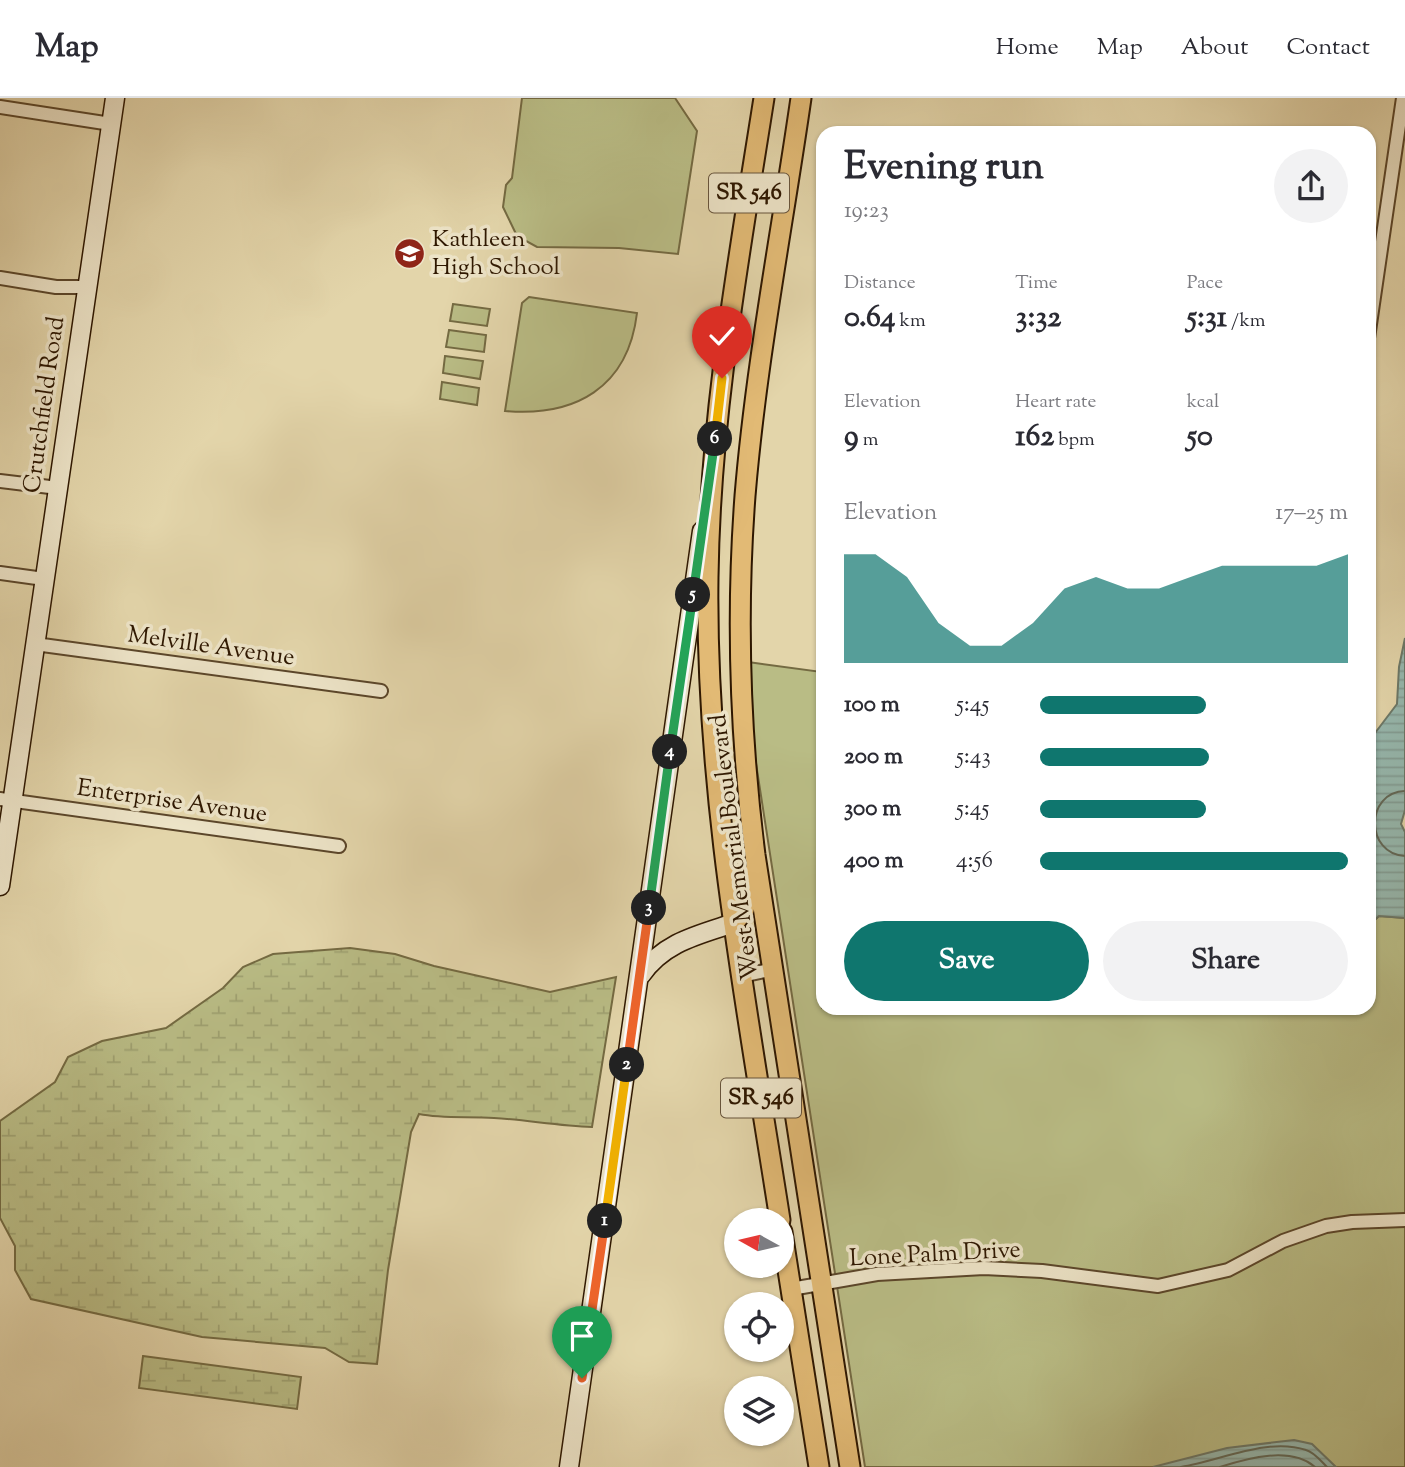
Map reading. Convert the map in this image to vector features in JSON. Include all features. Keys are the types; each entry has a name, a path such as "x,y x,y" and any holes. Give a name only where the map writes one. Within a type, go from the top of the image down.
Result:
{"main road":[{"name":"West Memorial Boulevard","path":"764,98 727,343 714,459 708,576 711,721 721,832 778,1208"},
{"name":"West Memorial Boulevard","path":"801,98 749,452 741,569 743,730 755,855 850,1467"},
{"path":"734,923 744,910 749,895 755,855"},
{"path":"789,1278 819,1467"}],"street":[{"name":"Crutchfield Road","path":"0,886 6,800 35,644 114,98"},
{"path":"1376,283 1403,98"},
{"path":"0,107 111,124"},
{"path":"0,278 56,287 87,287"},
{"path":"569,1467 714,459"},
{"path":"0,481 58,488"},
{"path":"0,573 44,579"},
{"name":"Melville Avenue","path":"35,644 381,691"},
{"name":"Enterprise Avenue","path":"6,800 338,846"},
{"path":"639,978 652,960 677,943 734,923"},
{"path":"646,926 657,941 677,943"},
{"path":"742,976 773,969"},
{"name":"Lone Palm Drive","path":"791,1289 877,1274 984,1268 1042,1271 1158,1286 1228,1270 1274,1245 1326,1226 1405,1220"}],"green space":[{"path":"522,98 675,98 697,131 678,254 619,248 537,247 517,236 503,207 506,185 512,178"},
{"path":"529,297 637,313 632,339 610,379 594,392 554,409 505,411 522,303"},
{"path":"453,304 490,309 487,326 450,321"},
{"path":"449,330 486,335 484,352 446,347"},
{"path":"445,356 483,361 480,379 443,373"},
{"path":"442,382 479,388 477,405 440,399"},
{"path":"748,662 816,671 816,1015 1376,1015 1376,919 1379,916 1405,918 1405,1467 865,1467 755,757"},
{"path":"350,948 395,954 434,966 550,992 616,977 592,1127 419,1114 411,1132 388,1270 377,1364 349,1362 325,1348 202,1337 31,1299 15,1270 15,1246 0,1218 0,1121 55,1082 68,1057 102,1041 166,1028 223,988 243,967 273,954"},
{"path":"143,1356 301,1377 297,1409 139,1388"}],"water":[{"path":"1405,638 1405,810 1401,824 1405,832 1405,918 1379,916 1376,919 1376,732 1397,704 1399,667"},
{"path":"1294,1440 1312,1444 1336,1467 1153,1467 1227,1448"}],"place":[{"name":"Kathleen High School","path":"409,254"}],"route":[{"path":"582,1378 714,459 722,378"}]}
